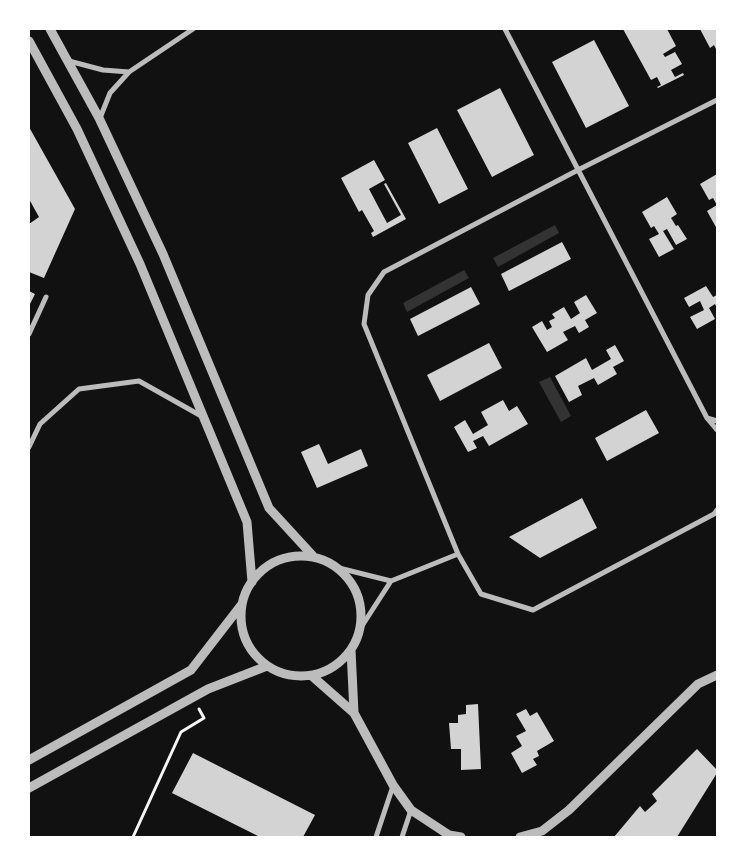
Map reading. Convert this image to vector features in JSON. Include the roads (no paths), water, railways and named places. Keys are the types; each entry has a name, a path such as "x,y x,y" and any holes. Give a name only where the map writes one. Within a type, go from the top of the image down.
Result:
{"street":[{"path":"50,29 100,118 163,254 269,508 314,557"},
{"path":"100,118 110,93 129,72 193,29"},
{"path":"504,29 707,418 717,430"},
{"path":"29,41 77,129 140,264 204,417 247,522 252,582"},
{"path":"69,61 103,70 129,72"},
{"path":"717,100 578,170 384,272 368,295 364,324 458,554 481,594 533,610 714,514 717,510"},
{"path":"29,334 46,297"},
{"path":"29,448 31,439 40,424 79,389 140,381 204,417"},
{"path":"707,418 717,421"},
{"path":"360,629 361,611 357,594 348,579 335,567 314,557 296,556 279,560 264,570 252,582 242,604 241,621 245,639 254,654 267,666 281,673 296,676 312,676 340,662 351,650 360,629 391,581 458,554"},
{"path":"335,567 391,581"},
{"path":"29,760 191,670 242,604"},
{"path":"351,650 354,713"},
{"path":"29,788 208,689 267,666"},
{"path":"520,837 542,830 569,810 698,684 717,675"},
{"path":"312,676 354,713 393,785 411,810 446,836 460,837"},
{"path":"376,837 393,785"},
{"path":"402,837 411,810"}]}
